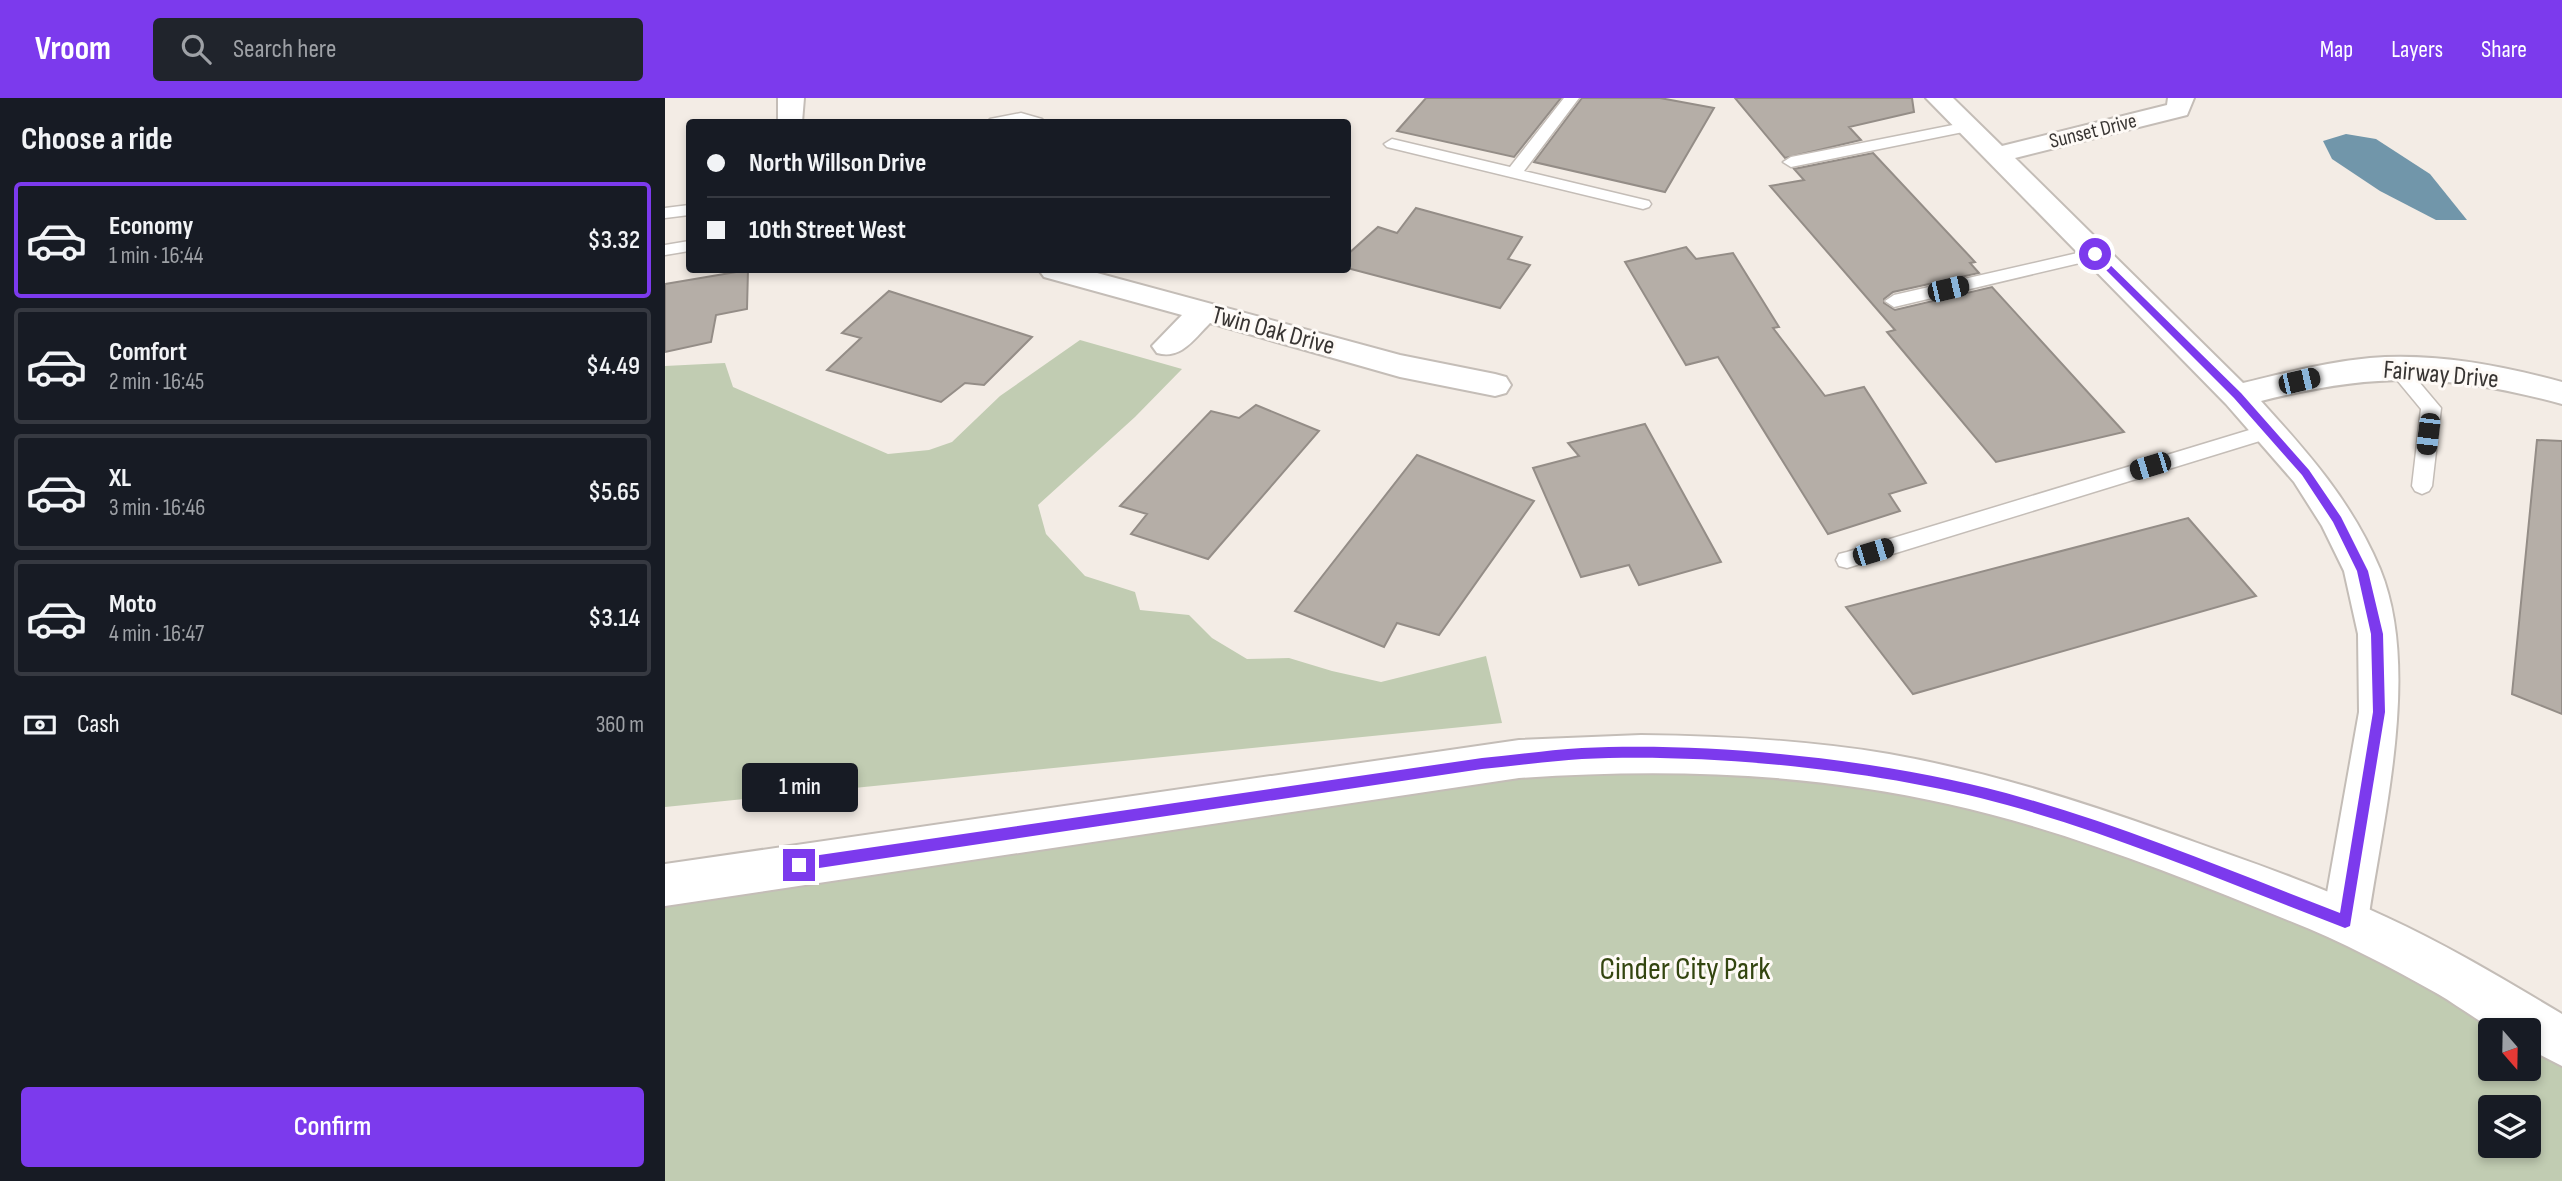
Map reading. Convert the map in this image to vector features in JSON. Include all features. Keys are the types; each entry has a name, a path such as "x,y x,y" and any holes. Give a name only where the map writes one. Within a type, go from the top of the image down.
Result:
{"street":[{"path":"790,119 791,98"},
{"path":"1938,98 2237,396 2306,473 2337,520 2362,571 2377,634 2379,712 2345,921"},
{"name":"Sunset Drive","path":"1996,155 2178,110 2181,98"},
{"name":"Twin Oak Drive","path":"1065,273 1400,366 1495,385"},
{"path":"1168,346 1204,312"},
{"name":"Fairway Drive","path":"2237,396 2320,376 2396,369 2471,375 2529,384 2562,393"},
{"path":"665,885 1444,768 1582,754 1642,753 1804,763 1927,781 2006,799 2101,828 2345,921 2480,992 2562,1041"}],"lane":[{"path":"1514,173 1572,98"},
{"path":"1791,162 1968,127"},
{"path":"1392,144 1643,204"},
{"path":"665,213 686,210"},
{"path":"665,250 686,246"},
{"path":"1894,302 2095,254"},
{"path":"2396,369 2431,408 2422,486"},
{"path":"1847,560 2269,431"}],"green space":[{"path":"1080,340 1182,369 1135,417 1038,505 1046,534 1085,576 1135,592 1140,610 1189,615 1212,638 1247,659 1289,658 1381,682 1486,656 1502,723 665,807 665,366 725,363 733,387 888,454 929,450 952,442 1000,396"},
{"name":"Cinder City Park","path":"1684,754 1954,787 2230,876 2504,1018 2478,1018 2478,1082 2541,1082 2541,1037 2562,1048 2562,1181 665,1181 665,885"}],"water":[{"path":"2346,134 2376,139 2430,174 2467,220 2436,220 2380,191 2332,159 2323,141"}],"building":[{"path":"1426,98 1561,98 1514,157 1397,131"},
{"path":"1582,98 1660,98 1714,108 1665,192 1534,162"},
{"path":"1735,98 1912,98 1914,112 1849,127 1861,140 1785,158"},
{"path":"1873,153 1975,262 1970,263 1979,273 1893,292 1884,299 1884,303 1895,310 1992,287 2124,432 1996,462 1887,332 1895,330 1770,186 1804,180 1794,169"},
{"path":"1416,208 1522,237 1508,259 1530,265 1500,308 1351,269 1351,251 1378,227 1397,233"},
{"path":"1686,247 1696,259 1733,253 1779,327 1773,328 1825,396 1864,387 1926,483 1889,494 1900,511 1828,534 1718,357 1686,365 1625,262"},
{"path":"730,273 748,273 747,309 716,315 711,342 665,352 665,284"},
{"path":"889,291 1032,337 984,385 965,383 941,402 827,370 861,338 842,333"},
{"path":"1256,405 1319,431 1208,559 1131,534 1147,514 1120,506 1211,411 1239,418"},
{"path":"1645,424 1721,562 1639,585 1629,565 1581,577 1533,468 1579,456 1568,443"},
{"path":"2537,440 2562,441 2562,714 2512,694"},
{"path":"1417,455 1534,501 1439,635 1397,623 1384,647 1295,611"},
{"path":"2188,518 2256,596 1913,694 1846,607"}],"route":[{"path":"799,865 1482,763 1582,754 1684,754 1852,769 1927,781 2006,799 2101,828 2345,921 2379,712 2377,634 2362,571 2337,520 2306,473 2237,396 2095,254"}]}
